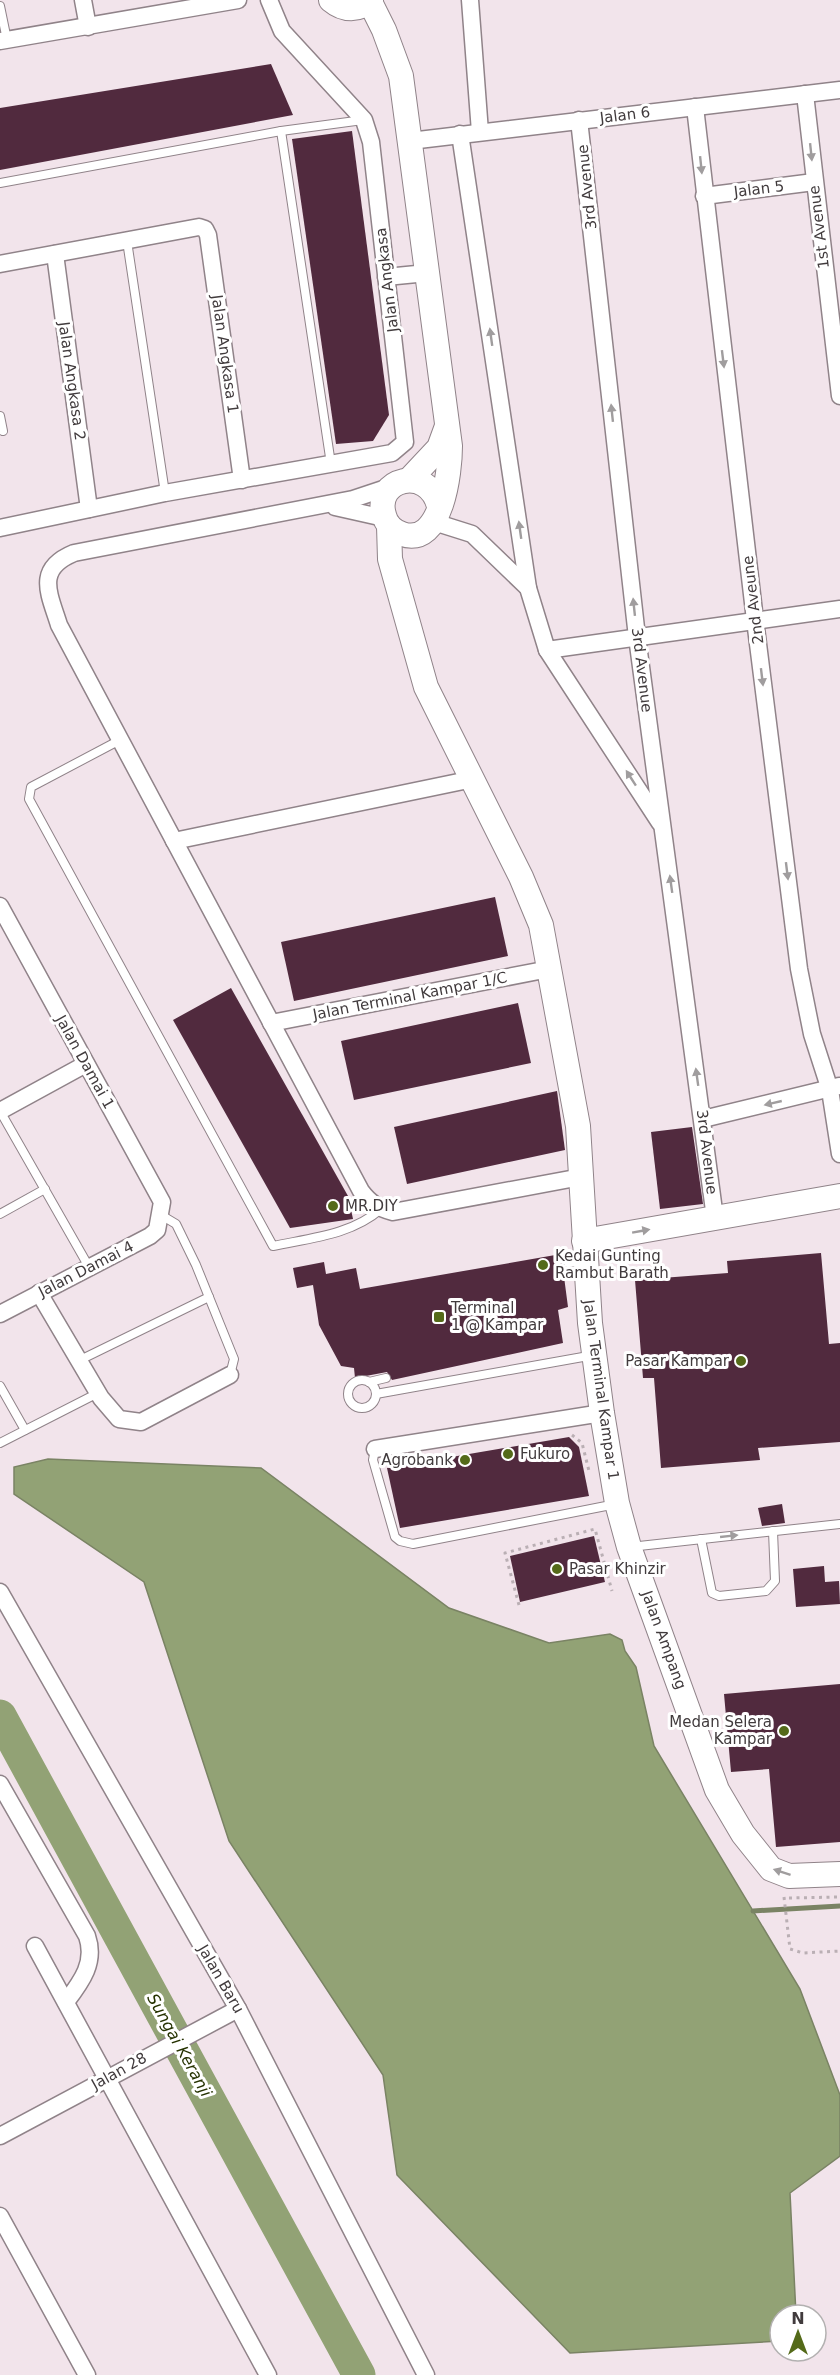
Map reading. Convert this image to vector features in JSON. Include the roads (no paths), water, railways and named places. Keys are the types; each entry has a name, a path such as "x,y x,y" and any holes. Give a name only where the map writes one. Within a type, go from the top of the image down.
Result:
{"street":[{"path":"83,0 88,27"},
{"path":"4,40 88,27 169,6 238,0"},
{"path":"269,0 282,31 364,120"},
{"path":"325,505 387,522 404,535 412,536 429,529 450,472 447,426 401,76 384,30 370,1 353,9 344,8 331,0"},
{"path":"470,0 480,132"},
{"name":"Jalan 6","path":"410,141 840,90"},
{"name":"1st Avenue","path":"805,94 840,396"},
{"name":"2nd Aveune","path":"695,107 755,620 799,969 812,1034 835,1088 840,1154"},
{"name":"Jalan Angkasa","path":"331,465 392,453 405,442 371,142 364,120"},
{"name":"3rd Avenue","path":"579,120 637,637 715,1218"},
{"path":"460,134 528,588 547,650 663,827"},
{"name":"Jalan 5","path":"704,196 814,182"},
{"name":"Jalan Angkasa 1","path":"127,240 199,227 205,229 208,235 242,480"},
{"path":"0,264 127,240"},
{"name":"Jalan Angkasa 2","path":"55,254 89,509"},
{"path":"386,277 427,273"},
{"path":"387,522 383,501 439,448 447,426"},
{"path":"0,528 165,493 331,465"},
{"path":"436,514 432,490 425,484 400,483 325,505 74,553 62,558 50,569 47,578 50,596 59,625 361,1191 369,1202 381,1209 393,1212 581,1177"},
{"path":"436,514 472,534 528,588"},
{"name":"Jalan Terminal Kampar 1","path":"387,522 390,559 426,687 521,877 541,925 578,1126 581,1177 579,1255 617,1503"},
{"path":"401,593 403,564 412,536"},
{"path":"547,650 840,609"},
{"path":"174,841 473,779"},
{"name":"Jalan Damai 1","path":"1,909 162,1202 161,1215"},
{"name":"Jalan Terminal Kampar 1/C","path":"271,1023 549,969"},
{"path":"0,1111 86,1064"},
{"path":"703,1119 835,1088"},
{"path":"579,1255 715,1218 840,1197"},
{"name":"Jalan Damai 4","path":"0,1314 150,1236 157,1230 161,1215"},
{"path":"39,1293 98,1393 113,1414 120,1419 141,1422 230,1375"},
{"path":"375,1449 602,1413"},
{"name":"Jalan Ampang","path":"617,1503 629,1547 717,1790 743,1834 771,1869 789,1876 840,1874"},
{"name":"Jalan Baru","path":"0,1592 238,2009 426,2375"},
{"path":"0,1784 87,1936 91,1948 91,1958 83,1980 66,2002"},
{"path":"35,1946 268,2375"},
{"name":"Jalan 28","path":"0,2136 139,2059 238,2009"},
{"path":"0,2216 87,2375"}],"lane":[{"path":"0,6 4,40"},
{"path":"0,183 281,131 364,120"},
{"path":"281,131 331,465"},
{"path":"127,240 165,493"},
{"path":"0,416 3,431"},
{"path":"120,740 31,787 29,799 273,1246 348,1230 367,1221 381,1209"},
{"path":"0,1111 89,1267"},
{"path":"0,1214 45,1189"},
{"path":"161,1215 176,1224 209,1297 234,1359 230,1375"},
{"path":"80,1360 209,1297"},
{"path":"376,1394 594,1354"},
{"path":"369,1382 376,1394 375,1400 365,1408 359,1408 349,1401 348,1389 352,1384 363,1380 369,1382 386,1378"},
{"path":"0,1386 26,1430"},
{"path":"0,1443 98,1393"},
{"path":"375,1449 373,1460 395,1537 400,1541 413,1544 617,1503"},
{"path":"629,1547 840,1524"},
{"path":"701,1539 712,1593 719,1596 766,1591 775,1581 773,1531"}],"waterway":[{"name":"Sungai Keranji","path":"0,1716 359,2375"},
{"path":"753,1911 840,1906"}],"place":[{"name":"MR.DIY","path":"333,1206"},
{"name":"Kedai Gunting Rambut Barath","path":"543,1265"},
{"name":"Terminal 1 @ Kampar","path":"439,1317"},
{"name":"Pasar Kampar","path":"741,1361"},
{"name":"Fukuro","path":"508,1454"},
{"name":"Agrobank","path":"465,1460"},
{"name":"Pasar Khinzir","path":"557,1569"},
{"name":"Medan Selera Kampar","path":"784,1731"}]}
